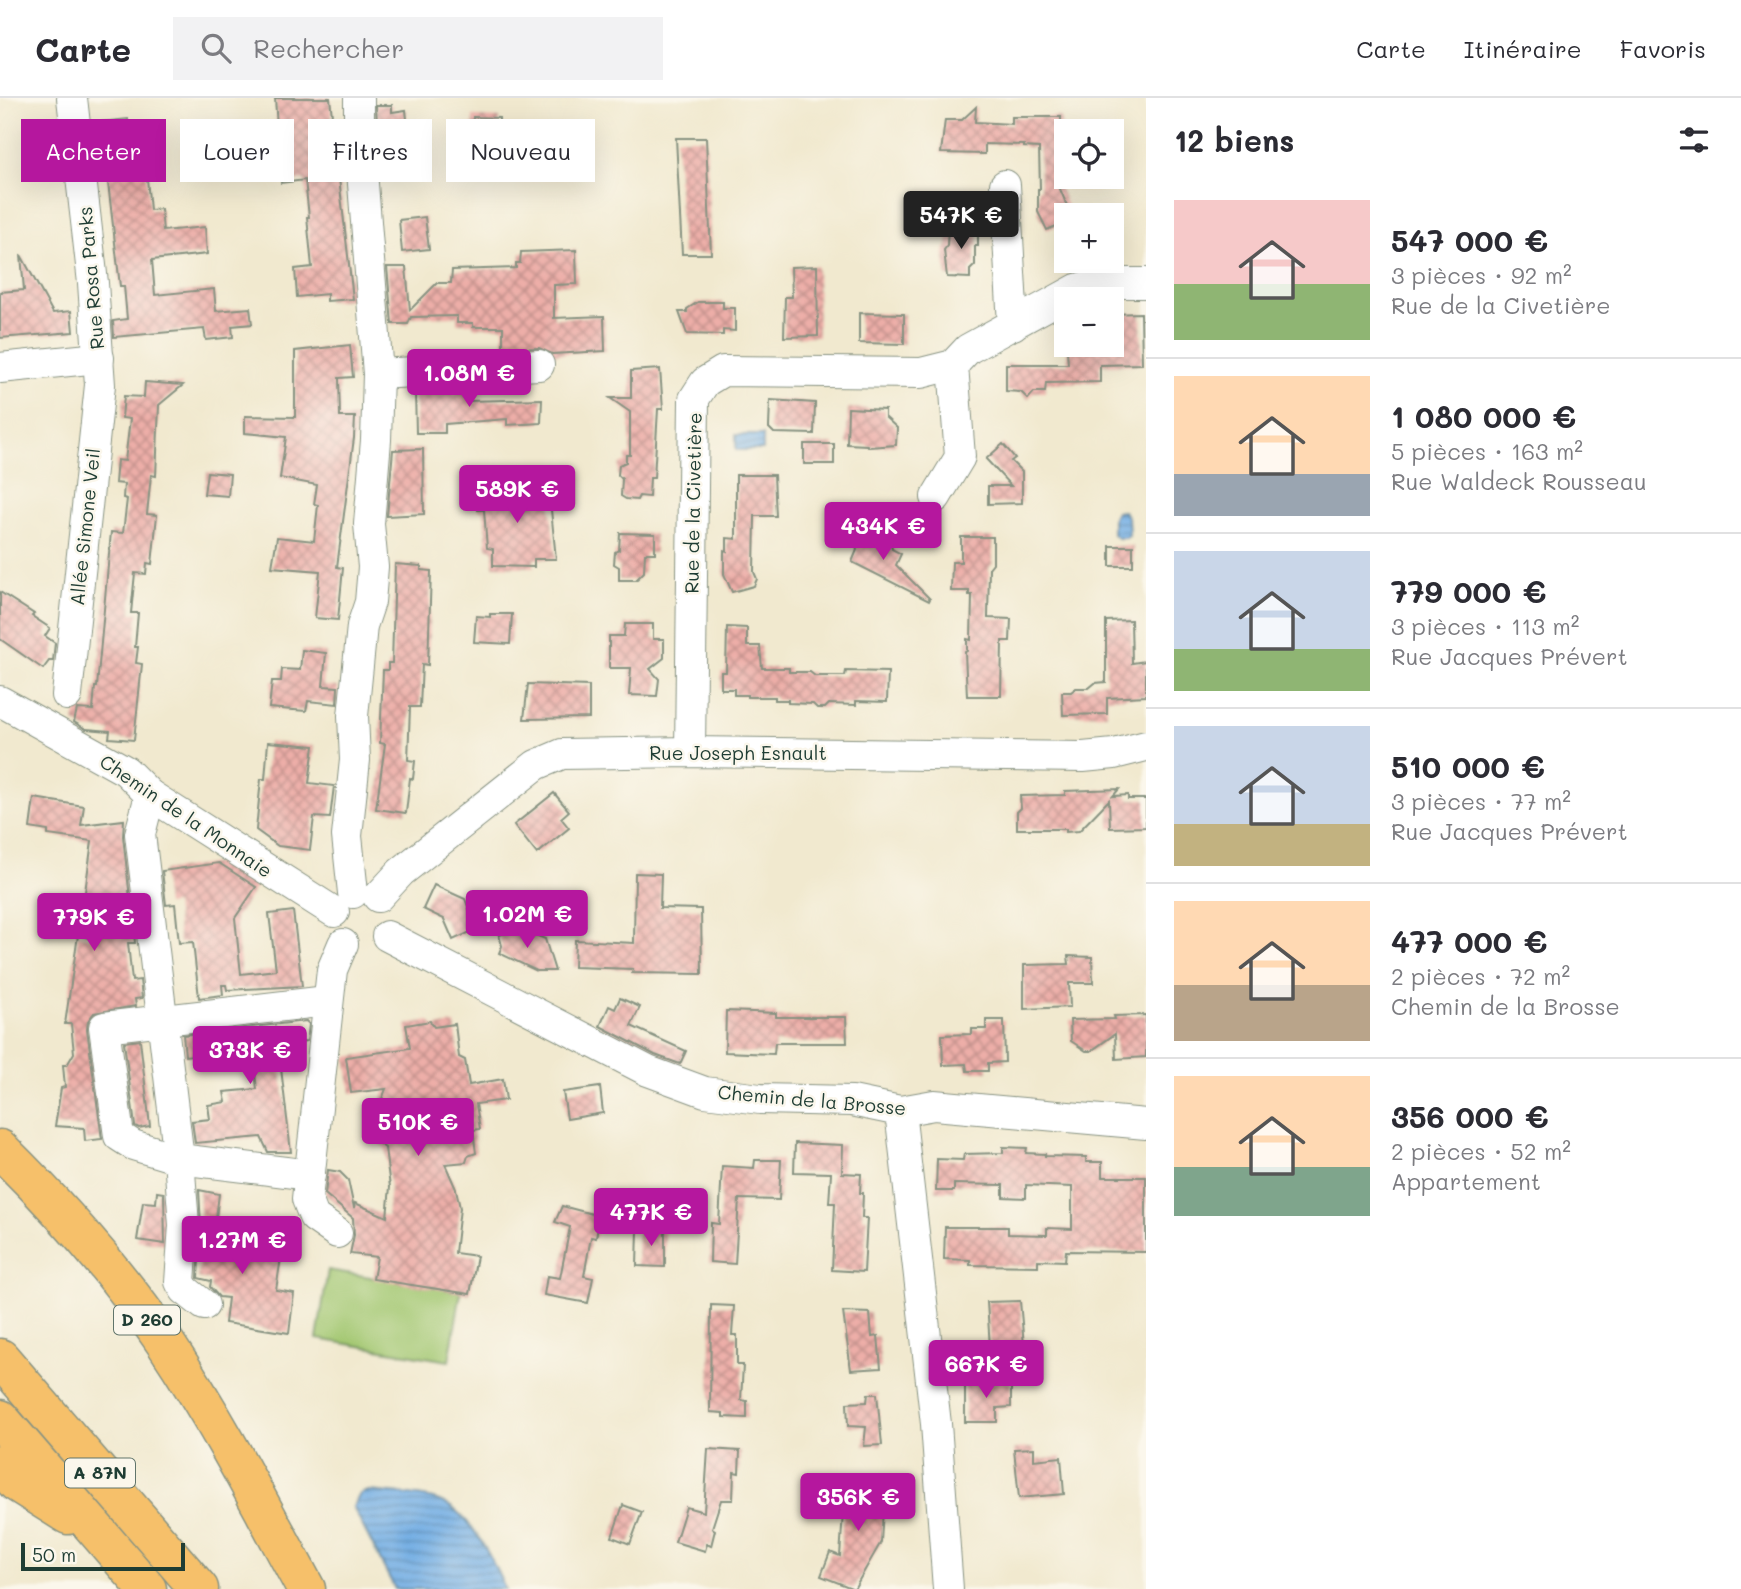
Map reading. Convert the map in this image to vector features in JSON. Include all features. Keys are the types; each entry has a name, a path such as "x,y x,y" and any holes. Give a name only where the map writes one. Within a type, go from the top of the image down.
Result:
{"highway":[{"name":"D 260","path":"0,1149 99,1255 164,1342 223,1434 306,1589"},
{"name":"A 87N","path":"0,1358 199,1589"},
{"name":"A 87N","path":"0,1419 147,1589"},
{"path":"0,1464 17,1483 103,1538"}],"street":[{"name":"Rue Rosa Parks","path":"0,368 99,358 72,98"},
{"path":"355,901 389,911 391,919 387,936 372,949 352,949 343,944 334,930 355,901 347,836 355,760 353,716 362,626 370,603 373,567 369,524 378,374 359,133 359,98"},
{"path":"1004,185 1013,325"},
{"name":"Rue de la Civetière","path":"690,752 694,400 705,383 723,372 921,373 953,365 968,349 1077,289 1098,284 1146,282"},
{"name":"Allée Simone Veil","path":"67,695 100,386 99,358"},
{"path":"378,374 539,365"},
{"path":"936,497 960,457 953,365"},
{"name":"Chemin de la Monnaie","path":"0,701 126,771 150,795 355,901"},
{"name":"Rue Joseph Esnault","path":"355,901 401,872 536,765 562,754 690,752 1083,757 1114,754 1146,746"},
{"path":"150,795 140,834 179,1159 184,1224 180,1282 185,1290 204,1305"},
{"name":"Chemin de la Brosse","path":"387,936 648,1071 705,1091 760,1098 852,1101 900,1111 934,1105 1146,1124"},
{"path":"337,1233 314,1217 307,1199 331,970 343,944"},
{"path":"310,1175 179,1159 133,1145 119,1136 104,1027 327,1001"},
{"path":"900,1111 936,1424 948,1589"}],"green space":[{"path":"328,1270 461,1292 449,1361 317,1339"}],"water":[{"path":"736,435 763,435 763,450 736,450"},
{"path":"1123,511 1128,517 1129,535 1126,538 1118,538 1113,534 1113,518 1116,512"},
{"path":"368,1491 433,1499 458,1512 478,1536 505,1589 395,1589 353,1507 360,1494"}],"building":[{"path":"275,98 330,98 332,119 308,119 308,182 339,182 353,299 327,301 327,294 297,297 295,269 312,267 305,180 294,181 294,119 276,119"},
{"path":"376,105 392,105 392,112 406,110 407,119 377,119"},
{"path":"976,107 975,122 1012,124 1012,117 1061,117 1054,119 1054,189 1060,189 1066,203 1054,203 1054,227 1047,230 1038,212 1039,148 985,144 985,154 941,153 945,120 962,120"},
{"path":"473,117 499,118 499,119"},
{"path":"676,138 706,138 711,254 682,254"},
{"path":"108,182 147,182 150,210 161,209 163,231 205,227 207,254 152,260 155,295 214,289 216,311 250,308 252,324 232,326 233,337 206,340 204,329 114,337 113,321 127,319 124,286 120,286"},
{"path":"425,217 429,249 402,252 399,220"},
{"path":"948,227 978,228 975,265 970,270 970,278 947,277 944,250 947,246"},
{"path":"576,250 577,284 554,285 554,318 604,316 605,351 552,354 539,348 503,349 503,327 473,327 473,323 457,323 457,316 411,317 408,324 392,324 387,267 406,267 410,310 437,283 451,283 452,270 516,268 516,263 520,263 521,252"},
{"path":"21,255 53,313 71,311 73,332 0,338 0,292 24,290"},
{"path":"817,266 818,336 784,337 785,297 792,297 791,267"},
{"path":"698,302 723,302 723,308 735,308 735,331 723,330 723,335 687,334 679,312 687,312 687,309"},
{"path":"859,313 904,314 904,344 859,343"},
{"path":"1141,313 1142,364 1100,365 1100,382 1046,383 1045,392 1034,392 1028,399 1021,392 1006,391 1006,364 1068,364 1067,357 1124,357 1124,314"},
{"path":"350,345 353,377 339,378 340,417 355,417 337,567 343,568 338,620 315,618 320,571 272,567 277,537 314,541 317,485 280,478 286,437 245,433 245,416 295,417 295,351"},
{"path":"660,369 663,409 658,409 654,478 650,478 649,497 626,499 621,496 622,479 618,475 619,465 626,462 626,455 630,455 630,412 610,398 631,398 631,371"},
{"path":"145,382 183,385 159,405 156,476 151,475 147,514 157,515 152,564 147,563 146,574 135,573 131,613 138,613 136,663 142,664 134,740 109,738 110,731 86,729 74,722 77,709 93,710 111,532 123,533 127,499 123,498 124,484 115,483 117,460 125,461 130,419 122,418 124,396 144,397"},
{"path":"469,386 469,401 542,399 541,423 507,425 507,419 445,424 445,433 416,433 415,389"},
{"path":"770,400 815,403 814,434 774,433 769,428"},
{"path":"848,408 885,410 885,417 897,428 896,445 869,447 847,444"},
{"path":"804,444 834,444 834,464 804,464"},
{"path":"1003,444 1015,458 1011,461 1022,472 1022,503 988,504 988,486 1011,486 986,459"},
{"path":"423,449 424,514 387,516 393,450"},
{"path":"207,472 230,474 228,496 204,494"},
{"path":"736,475 774,475 776,516 755,516 754,572 757,579 754,586 732,592 724,574 724,550 727,551 727,538 736,539"},
{"path":"477,486 536,487 534,500 550,500 556,559 534,559 534,567 493,566 493,549 487,548 484,510 478,510"},
{"path":"620,533 655,534 655,553 645,553 644,572 636,580 619,580 619,567 614,564 615,552 619,550"},
{"path":"852,536 890,538 892,549 901,554 896,565 929,601 852,562 857,550"},
{"path":"961,537 993,537 988,618 1011,619 1010,641 1002,641 1001,696 967,696 965,652 967,639 971,640 972,595 969,595 969,591 951,591 952,562 961,562"},
{"path":"1110,546 1133,546 1133,566 1110,566"},
{"path":"395,564 421,566 421,570 431,571 428,665 422,664 420,707 410,707 408,760 415,761 406,813 376,809 385,744 380,743 383,670 388,670 388,663 392,663"},
{"path":"0,592 50,628 45,636 55,643 53,661 49,661 43,669 0,639"},
{"path":"490,614 512,614 510,644 474,642 476,616 490,617"},
{"path":"1131,620 1132,663 1146,661 1146,696 1107,698 1107,714 1063,715 1062,692 1106,682 1106,621"},
{"path":"625,624 653,624 653,639 664,639 664,658 650,669 659,679 657,696 629,695 631,668 609,668 609,636 624,636"},
{"path":"727,627 747,628 747,646 760,646 762,668 789,668 789,672 810,672 815,676 845,676 846,671 888,672 887,702 856,701 856,705 829,704 825,708 817,708 813,704 775,700 775,697 734,695 734,689 721,689 721,672 726,672"},
{"path":"302,650 326,653 323,686 338,687 337,704 308,701 306,711 269,708 272,681 281,681 282,669 300,670"},
{"path":"528,684 589,686 589,718 524,719"},
{"path":"268,742 314,746 309,783 334,786 330,818 314,817 310,850 278,846 256,830"},
{"path":"1119,789 1113,796 1128,795 1128,799 1146,799 1146,827 1110,828 1109,800 1079,831 1017,829 1020,796 1065,795 1065,791"},
{"path":"554,793 569,811 561,818 569,828 537,854 514,825"},
{"path":"34,798 84,806 81,825 124,820 123,836 135,943 128,943 132,981 140,980 142,998 135,999 136,1006 94,1013 88,1021 102,1139 85,1141 84,1128 55,1126 61,1088 65,1087 63,1065 67,1065 74,1053 71,1024 65,1024 78,935 90,938 85,892 92,841 48,835 48,831 30,828"},
{"path":"219,863 256,887 235,918 241,974 276,970 269,914 293,911 302,986 227,990 226,985 222,985 223,995 199,998 193,942 179,943 175,904 166,905 162,871"},
{"path":"635,873 661,874 660,908 701,909 702,974 632,973 633,969 574,967 575,940 634,943"},
{"path":"434,885 465,899 477,929 453,940 444,919 423,909"},
{"path":"521,929 545,939 555,971 537,971 499,953 502,946 499,935"},
{"path":"1068,956 1092,957 1093,983 1069,983 1070,1007 1024,1009 1024,965 1069,964"},
{"path":"620,998 640,1007 631,1026 686,1051 680,1064 655,1055 600,1026 609,1006 615,1009"},
{"path":"726,1011 776,1013 776,1017 846,1017 847,1043 775,1043 774,1054 725,1052"},
{"path":"1146,1015 1146,1057 1116,1059 1115,1034 1091,1051 1086,1051 1071,1041 1070,1020"},
{"path":"986,1020 1004,1020 1005,1062 988,1063 988,1071 967,1071 966,1064 943,1065 942,1035 972,1034 972,1029 986,1029"},
{"path":"306,1021 309,1024 307,1041 281,1045 283,1060 280,1060 291,1152 268,1152 261,1137 195,1143 192,1121 210,1119 208,1105 226,1102 224,1092 257,1089 252,1048 185,1056 183,1035"},
{"path":"430,1021 434,1027 455,1024 459,1057 465,1060 469,1085 503,1079 506,1100 476,1104 480,1129 473,1130 476,1153 468,1156 466,1162 445,1164 456,1189 460,1208 455,1253 477,1256 470,1294 373,1279 377,1257 350,1254 354,1235 353,1218 325,1194 328,1170 340,1172 348,1180 354,1208 355,1203 387,1217 390,1187 385,1148 377,1142 374,1119 386,1089 351,1093 346,1057 410,1048 406,1025"},
{"path":"140,1040 150,1126 139,1128 135,1126 124,1042"},
{"path":"600,1087 603,1113 567,1119 563,1092"},
{"path":"795,1143 843,1145 842,1173 861,1174 862,1218 867,1218 864,1272 832,1270 835,1203 829,1203 831,1173 794,1172"},
{"path":"1003,1147 1027,1148 1026,1153 1045,1156 1086,1157 1086,1162 1102,1162 1102,1177 1146,1177 1146,1252 1066,1251 1065,1261 1038,1260 1038,1266 970,1265 970,1260 944,1259 945,1227 1008,1227 1008,1234 1047,1235 1047,1228 1072,1229 1072,1187 1026,1185 1026,1198 1003,1197 1003,1185 954,1184 954,1191 936,1191 937,1159 963,1160 964,1154 1003,1153"},
{"path":"755,1160 781,1160 779,1200 739,1199 735,1264 710,1262 711,1223 719,1224 722,1166 754,1168"},
{"path":"199,1190 219,1194 215,1226 221,1227 219,1243 282,1251 276,1290 294,1293 289,1333 225,1323 228,1298 219,1297 210,1287 211,1281 198,1278 201,1226"},
{"path":"157,1192 164,1193 165,1244 137,1240 143,1202 156,1203"},
{"path":"562,1206 600,1216 596,1238 591,1237 584,1276 593,1278 588,1303 544,1295 547,1276 560,1278 570,1227 555,1222"},
{"path":"638,1229 665,1231 665,1267 637,1266"},
{"path":"1020,1301 1024,1345 990,1347 987,1302"},
{"path":"711,1305 734,1306 732,1335 737,1335 737,1365 743,1365 741,1400 747,1401 747,1418 723,1417 723,1413 710,1412"},
{"path":"843,1312 870,1313 872,1337 878,1336 881,1368 851,1370"},
{"path":"965,1381 1011,1382 1011,1407 997,1408 997,1422 965,1422"},
{"path":"868,1394 877,1394 882,1445 864,1446 866,1427 848,1426 847,1403 867,1402"},
{"path":"1034,1448 1034,1460 1061,1457 1064,1494 1019,1498 1014,1449"},
{"path":"708,1449 740,1451 739,1473 734,1472 733,1500 721,1500 712,1528 715,1530 711,1546 707,1544 705,1551 675,1542 686,1507 704,1512"},
{"path":"845,1484 888,1486 881,1542 854,1589 821,1576 830,1552 840,1556"},
{"path":"623,1505 642,1512 630,1544 612,1537"}]}
